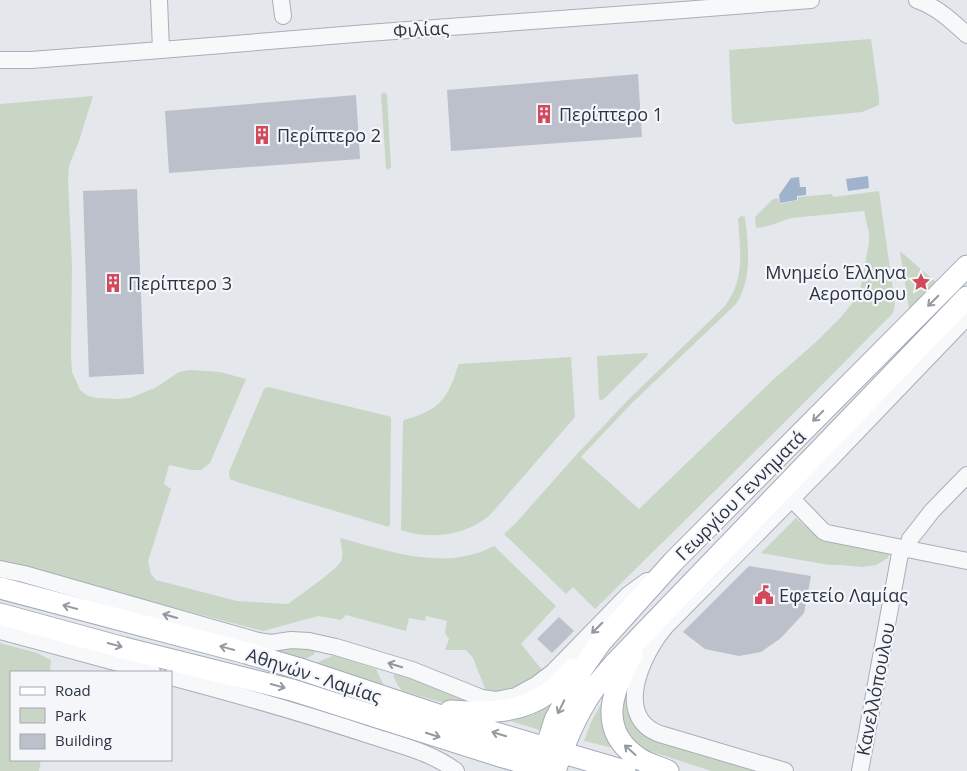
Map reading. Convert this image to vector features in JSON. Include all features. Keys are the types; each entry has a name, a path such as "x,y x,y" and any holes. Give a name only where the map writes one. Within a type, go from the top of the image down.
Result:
{"main road":[{"name":"Γεωργίου Γεννηματά","path":"549,763 555,720 582,669 601,642 673,562 967,266"},
{"name":"Γεωργίου Γεννηματά","path":"549,763 569,734 596,686 651,625 967,297"},
{"name":"Αθηνών - Λαμίας","path":"0,588 297,668 423,710 549,763"},
{"name":"Αθηνών - Λαμίας","path":"0,614 124,648 284,687 503,757 625,771"},
{"path":"651,625 630,658 621,678 612,703 612,720 615,733 624,746 649,764 668,771"},
{"path":"423,710 489,712 510,710 532,703 549,693 601,642"}],"street":[{"path":"159,0 161,50"},
{"name":"Φιλίας","path":"0,60 31,60 367,32 811,0"},
{"path":"917,0 932,4 967,35"},
{"name":"Φιλίας","path":"0,49 31,60"},
{"path":"785,771 653,731 644,725 639,718 634,702 639,675 658,635 967,317"},
{"name":"Κανελλόπουλου","path":"860,771 904,549 927,517 967,475"},
{"path":"791,498 825,532 967,561"},
{"path":"0,569 24,574 258,641 309,641 336,647 412,670 482,698 496,700 516,696 536,685 553,672 628,596 673,562"},
{"path":"0,631 148,671"},
{"path":"172,677 317,718 435,758 456,771"}],"green space":[{"path":"871,39 879,105 862,112 739,124 735,124 732,121 729,50"},
{"path":"384,92 387,95 391,167 388,170 386,168 381,94"},
{"path":"93,96 69,166 68,180 72,264 71,355 72,372 80,390 88,396 97,398 130,398 155,388 179,372 190,370 220,372 246,379 210,463 201,470 169,465 164,484 171,489 148,561 151,574 156,580 237,601 288,604 338,565 342,556 340,538 417,557 456,558 475,554 494,546 556,606 521,644 543,671 506,692 493,694 486,691 473,658 466,650 445,650 449,639 445,633 447,621 426,616 425,621 409,618 406,631 346,615 341,620 318,616 263,631 0,562 0,104"},
{"path":"879,191 895,304 893,313 595,609 573,587 566,594 504,534 629,399 724,307 731,297 739,276 738,219 741,216 745,217 748,262 745,284 736,304 632,403 581,457 639,509 841,317 851,305 861,286 869,242 864,211 791,218 756,228 755,217 773,199 778,198 780,204 798,200 798,197 832,194 833,197"},
{"path":"900,251 936,282 909,309"},
{"path":"648,353 604,399 599,399 597,356"},
{"path":"571,357 575,417 490,515 470,528 459,532 424,535 401,530 403,421 427,412 444,398 459,364"},
{"path":"268,387 391,417 389,527 230,479 229,472 264,389"},
{"path":"796,518 824,541 889,554 888,558 876,565 862,567 829,565 761,553"},
{"path":"0,643 37,653 51,660 50,671 10,671 10,761 41,761 39,771 0,771"},
{"path":"289,644 316,651 313,655 302,661 256,649"},
{"path":"332,656 376,669 383,684 316,663"},
{"path":"395,674 442,687 476,709 455,706 402,691 393,676"},
{"path":"632,685 634,721 639,731 643,734 657,740 765,771 711,771 640,747 627,734 622,720 624,692"},
{"path":"601,704 613,748 584,741 591,722"},
{"path":"551,705 543,731 510,721 533,715"}],"water":[{"path":"868,176 869,188 848,191 846,179"},
{"path":"799,177 800,187 806,187 806,195 797,196 797,200 780,203 779,195 791,178"}],"building":[{"name":"Περίπτερο 1","path":"638,74 642,137 451,151 447,90"},
{"name":"Περίπτερο 2","path":"356,95 360,159 169,173 165,111"},
{"name":"Περίπτερο 3","path":"137,189 144,374 89,377 83,191"},
{"name":"Εφετείο Λαμίας","path":"749,566 811,576 804,613 781,638 761,652 739,656 705,649 683,632"},
{"path":"559,617 574,631 552,653 537,639"}],"place":[{"name":"Περίπτερο 1","path":"544,114"},
{"name":"Περίπτερο 2","path":"262,135"},
{"name":"Μνημείο Έλληνα Αεροπόρου","path":"921,282"},
{"name":"Περίπτερο 3","path":"113,283"},
{"name":"Εφετείο Λαμίας","path":"764,595"}]}
